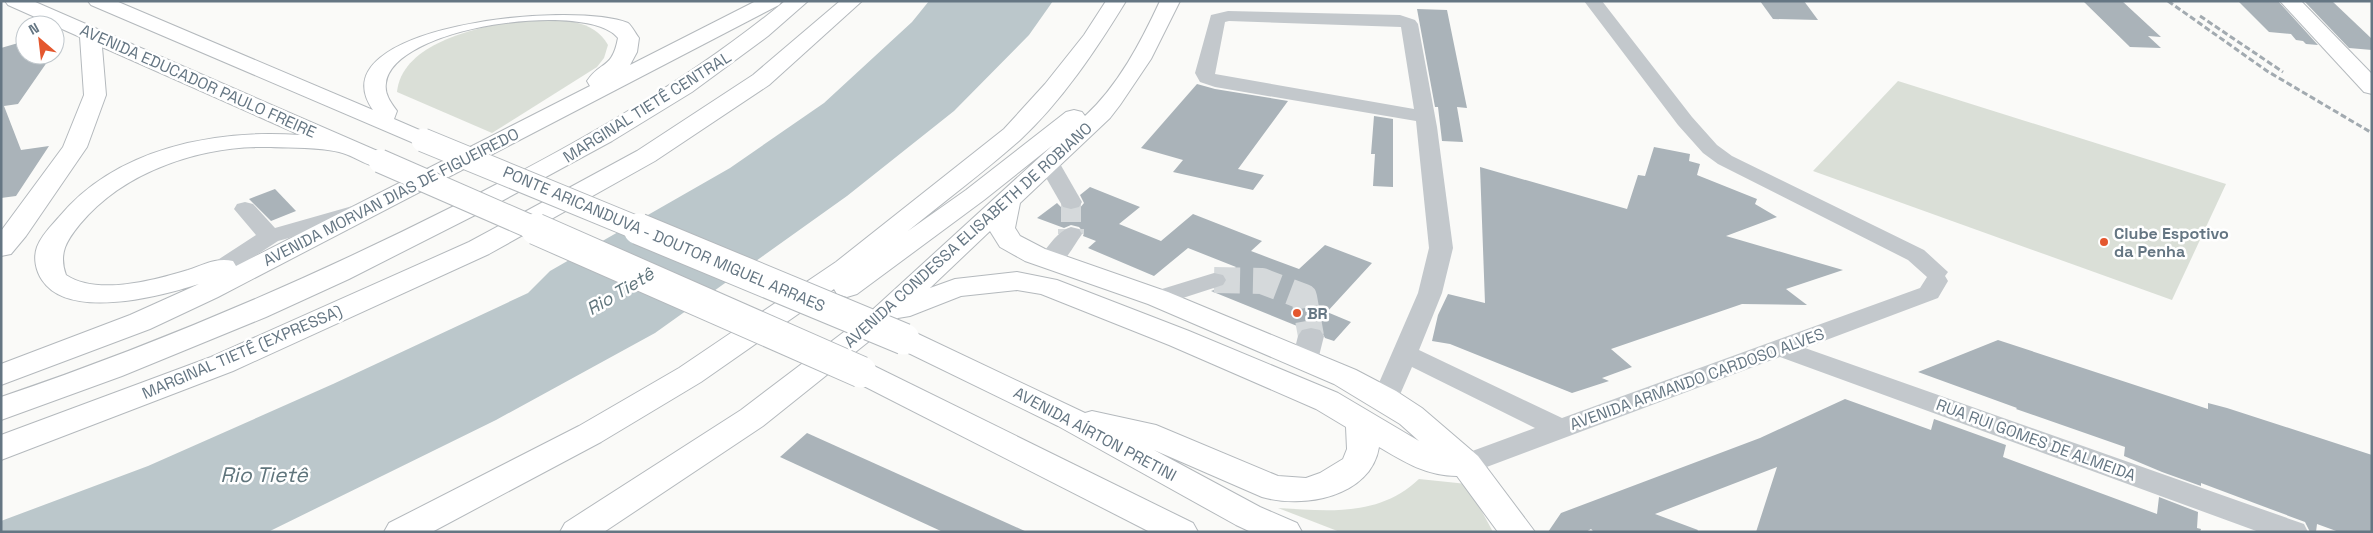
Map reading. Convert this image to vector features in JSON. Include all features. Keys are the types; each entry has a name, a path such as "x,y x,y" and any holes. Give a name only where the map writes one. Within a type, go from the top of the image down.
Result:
{"main road":[{"name":"AVENIDA EDUCADOR PAULO FREIRE","path":"16,1 861,372 1181,532"},
{"name":"AVENIDA EDUCADOR PAULO FREIRE","path":"98,1 423,140"},
{"path":"131,1 168,20 176,34"},
{"name":"AVENIDA MORVAN DIAS DE FIGUEIREDO","path":"1,375 157,314 208,291 772,1"},
{"name":"MARGINAL TIETÊ CENTRAL","path":"8,406 155,352 292,295 435,226 606,137 708,73 770,26 798,1"},
{"name":"MARGINAL TIETÊ (EXPRESSA)","path":"1,448 222,364 479,248 646,156 761,80 852,1"},
{"path":"401,532 590,434 690,375 846,268 1012,134 1053,88 1093,38 1116,1"},
{"name":"AVENIDA CONDESSA ELISABETH DE ROBIANO","path":"577,532 758,413 879,320 1102,113 1130,78 1158,28 1170,1"},
{"path":"2290,1 2372,87"},
{"path":"381,121 385,111 375,96 374,84 377,73 397,53 441,30 477,19 514,13 556,10 588,14 609,20 621,28 628,38 629,45 620,64 598,81 526,122 520,131"},
{"path":"1,248 17,230 74,147 95,95 90,34"},
{"path":"772,320 822,302 854,285 975,195 1093,102 1130,78"},
{"path":"341,145 257,140 238,141 160,159 121,176 87,200 56,236 48,253 50,269 57,282 76,290 99,293 132,292 160,286 220,268 362,213"},
{"name":"PONTE ARICANDUVA - DOUTOR MIGUEL ARRAES","path":"423,140 904,339"},
{"path":"1008,200 1002,228 1009,241 1050,261 1308,348 1345,377 1411,416 1466,464 1518,532"},
{"path":"879,320 922,300 955,288 985,283 1017,281 1047,286 1238,362 1327,401 1419,456 1441,464 1466,464"},
{"name":"AVENIDA AÍRTON PRETINI","path":"904,339 1069,418 1248,516 1285,532"},
{"path":"1069,418 1145,433 1274,488 1306,490 1332,482 1356,466 1363,449 1362,422"}],"street":[{"name":"AVENIDA ARMANDO CARDOSO ALVES","path":"1466,464 1780,348 1933,282 1916,255 1725,160 1710,149 1685,121 1593,1"},
{"path":"1385,399 1430,293 1441,248 1426,122 1409,24 1404,21 1228,16 1216,19 1205,73 1207,78 1215,82 1426,122"},
{"path":"1048,162 1071,202"},
{"path":"245,209 270,236"},
{"path":"220,268 270,236 362,213"},
{"path":"1050,261 1071,234"},
{"path":"1158,298 1214,280"},
{"name":"RUA RUI GOMES DE ALMEIDA","path":"1780,348 2293,532"},
{"path":"1404,354 1561,429"}],"shaded area":[{"path":"533,19 565,20 585,25 602,36 608,45 604,58 597,67 492,133 397,92 403,74 414,59 431,47 451,37 472,30"},
{"name":"Clube Espotivo da Penha","path":"1898,81 2226,184 2172,300 1813,171"},
{"path":"1419,479 1467,484 1493,532 1340,532 1278,508 1334,510 1370,506 1404,491"}],"water":[{"name":"Rio Tietê","path":"929,1 1053,1 1029,35 954,111 847,196 655,333 496,420 268,532 1,532 1,521 148,466 333,384 528,293 550,271 730,168 824,103 912,22"}],"building":[{"path":"1760,1 1804,1 1818,20 1773,19"},
{"path":"2083,1 2122,1 2161,37 2148,36 2161,48 2130,47"},
{"path":"2238,1 2278,1 2318,45 2306,44 2303,41 2296,40 2291,34 2269,32"},
{"path":"2304,1 2332,1 2372,39 2372,50 2349,48"},
{"path":"1417,9 1447,10 1467,108 1457,107 1463,142 1442,141 1438,107 1435,107"},
{"path":"15,44 15,65 45,65 18,104 4,106 21,150 49,146 16,196 1,198 1,48"},
{"path":"1197,84 1215,89 1288,101 1238,169 1264,175 1253,190 1173,172 1183,160 1141,148"},
{"path":"1374,116 1393,119 1393,187 1373,186 1375,154 1371,154"},
{"path":"1654,147 1690,154 1689,161 1700,164 1697,175 1757,199 1755,204 1777,217 1726,236 1843,270 1786,289 1807,305 1742,304 1611,349 1632,367 1602,378 1609,381 1572,393 1450,344 1432,341 1438,315 1448,294 1485,303 1480,167 1627,209 1638,175 1645,176"},
{"path":"1090,187 1140,207 1119,224 1161,241 1193,214 1262,241 1251,251 1299,269 1325,245 1372,263 1327,312 1351,322 1334,341 1325,338 1320,328 1311,326 1302,328 1211,291 1225,286 1228,281 1226,276 1236,267 1188,248 1154,276 1088,248 1096,241 1083,236 1084,233 1079,227 1071,225 1064,228 1037,218 1057,203 1063,209 1071,211 1079,209 1084,203 1080,195"},
{"path":"275,189 296,211 271,221 249,199"},
{"path":"1998,340 2208,409 2208,403 2227,408 2372,455 2372,532 2339,532 2317,524 2316,532 2310,532 2305,522 2201,483 2201,486 2162,472 2124,456 2125,447 1918,372"},
{"path":"1845,399 1931,430 1934,419 2006,445 2003,457 2157,514 2159,497 2198,512 2197,528 2201,529 2200,532 1756,532 1777,467 1655,514 1698,530 1697,532 1594,532 1591,529 1586,532 1548,532 1561,513 1760,438"},
{"path":"807,433 1027,532 943,532 780,457"}],"tunnel":[{"path":"1071,202 1071,234"},
{"path":"1214,280 1262,281 1304,297 1311,336"}],"railway":[{"path":"2168,1 2267,71 2372,133"},
{"path":"2200,16 2283,72"}],"place":[{"name":"Clube Espotivo da Penha","path":"2104,242"},
{"name":"BR","path":"1297,313"}]}
